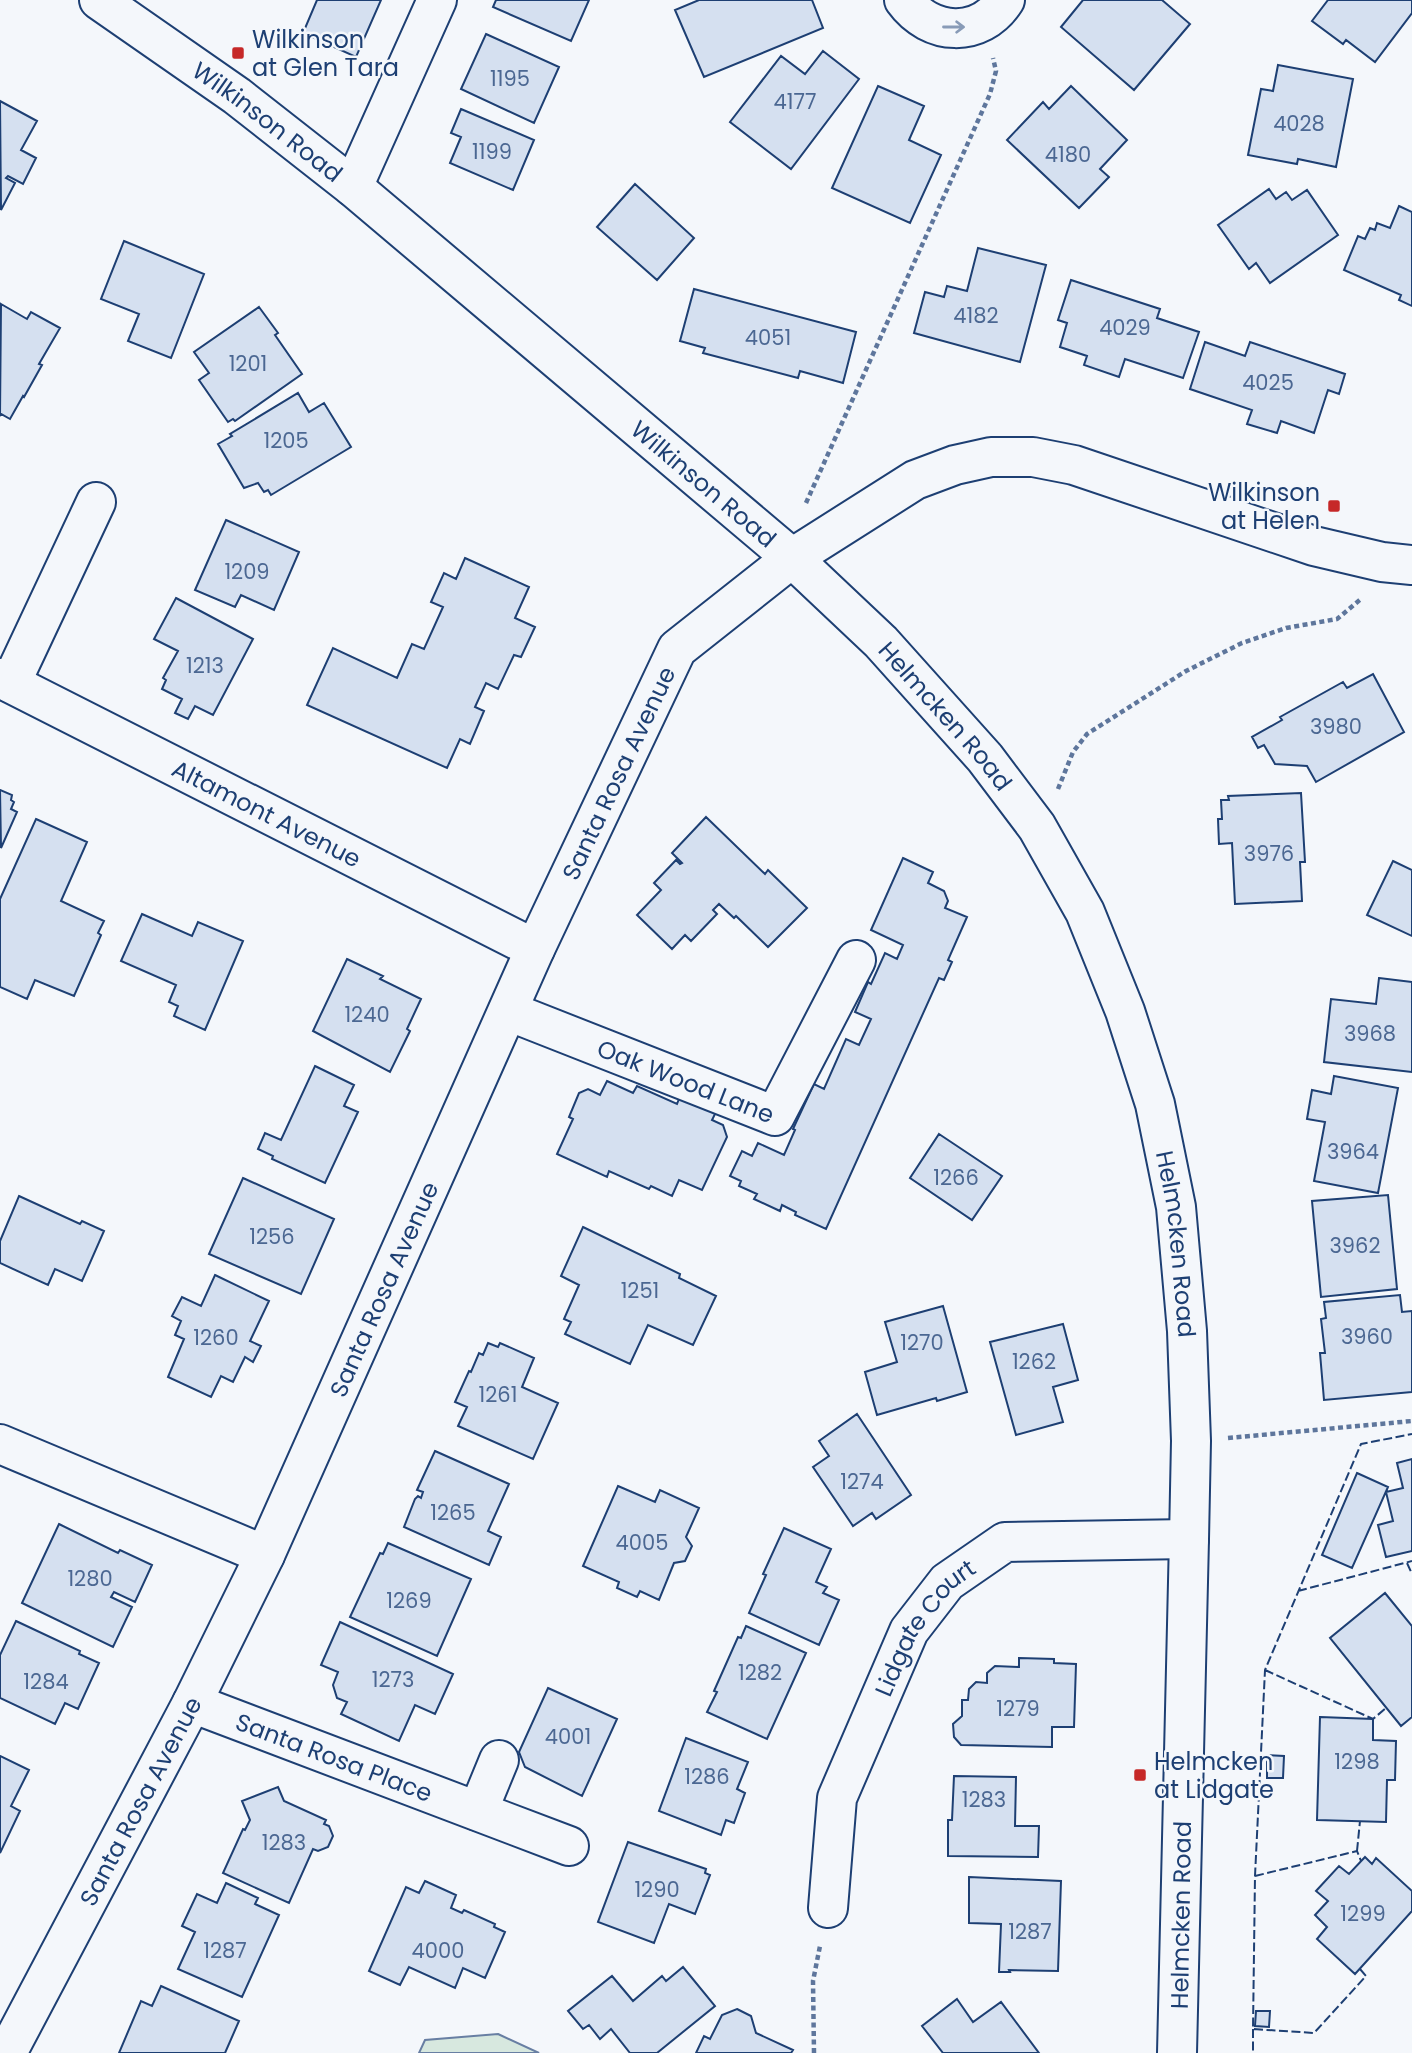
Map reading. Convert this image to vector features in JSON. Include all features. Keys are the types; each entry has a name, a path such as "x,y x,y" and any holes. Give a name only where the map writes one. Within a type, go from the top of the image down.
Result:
{"street":[{"name":"Wilkinson Road","path":"99,0 237,96 353,187 792,558 915,480 955,465 992,457 1033,457 1074,466 1314,546 1397,563"},
{"path":"353,187 437,0"},
{"path":"904,0 913,12 933,25 956,29 992,12"},
{"path":"6,681 96,502"},
{"name":"Helmcken Road","path":"792,558 881,642 985,758 1037,827 1085,912 1125,1011 1155,1104 1176,1207 1187,1331 1191,1441 1177,2053"},
{"name":"Santa Rosa Avenue","path":"7,2053 192,1703 265,1555 535,948 677,649 792,558"},
{"name":"Altamont Avenue","path":"6,681 535,948"},
{"name":"Oak Wood Lane","path":"508,1011 775,1116 856,960"},
{"path":"0,1444 265,1555"},
{"name":"Lidgate Court","path":"828,1908 837,1798 909,1631 947,1582 1005,1542 1189,1539"},
{"name":"Santa Rosa Place","path":"192,1703 569,1846"},
{"path":"478,1811 499,1760"}],"path":[{"path":"792,558 809,493 990,94 996,71 992,51 992,12"},
{"path":"1037,827 1064,779 1073,752 1087,734 1186,671 1242,643 1286,628 1337,619 1363,598 1397,563"},
{"path":"1191,1441 1412,1421"},
{"path":"814,2053 813,1981 828,1908"}],"shaded area":[{"path":"498,2034 539,2053 419,2053 425,2040"}],"building":[{"path":"317,0 381,0 356,57 303,33"},
{"path":"496,0 589,0 571,41 493,7"},
{"path":"699,0 812,0 823,28 704,77 675,10"},
{"path":"1083,0 1162,0 1190,24 1134,90 1061,27"},
{"path":"1328,0 1412,0 1412,13 1375,62 1346,40 1343,44 1312,21"},
{"path":"486,34 559,67 534,123 461,89"},
{"path":"823,51 859,79 791,169 730,122 781,56 805,74"},
{"path":"1278,65 1353,79 1336,167 1298,159 1297,164 1248,155 1261,89 1273,91"},
{"path":"878,86 924,106 909,140 941,155 910,223 832,188"},
{"path":"1071,86 1127,140 1100,169 1109,177 1079,208 1007,140 1043,102 1049,109"},
{"path":"0,101 37,121 21,150 36,158 23,184 8,176 6,178 15,183 1,210"},
{"path":"461,109 534,140 513,190 450,163 461,137 451,133"},
{"path":"635,184 694,238 657,280 597,227"},
{"path":"1269,189 1276,199 1286,192 1292,200 1307,190 1338,235 1270,283 1256,263 1249,269 1218,225"},
{"path":"1399,206 1412,212 1412,306 1399,300 1401,295 1344,270 1358,236 1365,239 1370,228 1375,230 1377,223 1390,228"},
{"path":"124,241 204,274 171,358 128,341 139,314 101,299"},
{"path":"978,248 1046,265 1020,362 914,333 925,292 944,297 947,286 967,291"},
{"path":"1071,280 1160,309 1157,318 1199,332 1183,378 1125,359 1119,377 1084,365 1087,356 1060,347 1067,323 1058,320"},
{"path":"694,289 856,332 843,383 800,371 798,378 703,353 705,348 680,341"},
{"path":"1,304 27,319 31,312 60,328 10,419 1,414 0,416"},
{"path":"259,307 302,374 235,421 233,419 228,422 199,380 209,373 194,352"},
{"path":"1205,342 1245,356 1250,342 1345,374 1339,394 1328,390 1314,433 1281,421 1277,433 1247,424 1252,410 1190,389"},
{"path":"298,393 309,412 324,403 351,447 271,495 268,490 264,492 258,483 244,488 218,444"},
{"path":"226,520 299,552 274,610 241,595 235,607 195,590"},
{"path":"465,558 529,587 515,618 535,627 521,657 514,655 498,689 486,683 475,707 484,711 470,744 460,739 447,768 307,705 333,648 397,678 412,644 424,649 443,607 431,602 444,573 456,579"},
{"path":"176,598 253,639 213,715 195,706 188,719 175,713 182,699 162,689 166,680 163,678 178,651 154,639"},
{"path":"1373,674 1404,732 1316,782 1307,766 1275,764 1264,745 1258,748 1252,737 1282,720 1280,717 1343,682 1347,688"},
{"path":"0,790 12,795 11,800 14,802 11,809 17,812 1,848"},
{"path":"1301,793 1305,862 1300,862 1302,901 1235,904 1232,843 1219,844 1218,819 1222,819 1221,800 1229,800 1228,796"},
{"path":"706,817 765,874 768,870 807,908 768,947 736,916 734,918 719,904 713,910 717,914 691,941 685,935 672,949 637,915 661,890 654,883 676,860 682,863 672,853"},
{"path":"36,819 87,842 61,901 104,921 98,933 101,935 74,996 35,980 27,999 0,987 0,899"},
{"path":"903,858 933,872 928,883 944,891 948,901 945,908 967,917 948,960 952,962 944,980 939,978 826,1229 795,1215 796,1212 782,1205 780,1211 754,1199 757,1194 739,1186 741,1181 730,1176 742,1151 752,1156 758,1143 784,1155 814,1084 824,1089 846,1039 859,1045 871,1019 855,1012 868,982 871,984 885,953 897,959 903,945 871,930"},
{"path":"1393,861 1412,870 1412,936 1367,915"},
{"path":"142,914 192,936 198,922 243,941 205,1030 174,1016 178,1006 169,1002 176,985 121,961"},
{"path":"347,959 383,976 380,979 421,999 407,1029 410,1031 390,1072 313,1031"},
{"path":"1379,978 1412,982 1412,1072 1324,1062 1331,999 1376,1004"},
{"path":"315,1066 354,1085 344,1106 358,1112 325,1183 272,1159 273,1156 258,1149 265,1133 281,1140"},
{"path":"1334,1076 1398,1088 1378,1193 1314,1181 1325,1122 1307,1119 1312,1090 1331,1094"},
{"path":"607,1081 633,1093 637,1086 677,1104 681,1094 717,1110 712,1120 723,1125 727,1137 702,1190 679,1180 672,1196 609,1171 607,1177 557,1154 573,1119 569,1117 579,1093 588,1089 600,1095"},
{"path":"939,1134 1002,1176 972,1220 910,1178"},
{"path":"243,1178 334,1219 301,1294 209,1254"},
{"path":"1388,1195 1397,1289 1321,1297 1312,1201"},
{"path":"19,1196 80,1224 82,1221 104,1231 82,1281 55,1269 48,1285 0,1263 0,1241"},
{"path":"583,1227 680,1274 679,1278 716,1296 693,1345 648,1325 630,1364 565,1334 571,1322 564,1319 579,1285 561,1276"},
{"path":"215,1275 269,1301 250,1341 261,1346 253,1362 245,1357 233,1382 221,1376 211,1397 168,1377 184,1339 175,1335 181,1321 172,1316 182,1297 201,1306"},
{"path":"1400,1295 1402,1312 1412,1311 1412,1392 1324,1400 1320,1353 1325,1353 1321,1319 1326,1318 1324,1302"},
{"path":"943,1306 967,1392 877,1415 865,1372 897,1362 885,1322"},
{"path":"1063,1324 1078,1380 1053,1387 1063,1422 1016,1435 990,1342"},
{"path":"488,1343 498,1347 500,1343 534,1358 522,1387 558,1403 533,1459 458,1426 467,1407 455,1402 479,1353 483,1355"},
{"path":"857,1414 911,1495 876,1519 872,1513 853,1526 813,1467 829,1456 819,1441"},
{"path":"435,1451 509,1484 488,1531 501,1537 489,1565 404,1527 415,1499 418,1496 421,1498 423,1492 417,1490"},
{"path":"1412,1459 1412,1551 1386,1557 1378,1525 1393,1521 1386,1492 1403,1488 1397,1463"},
{"path":"1357,1473 1388,1487 1352,1568 1322,1555"},
{"path":"618,1486 655,1502 660,1490 699,1508 686,1537 692,1546 685,1561 674,1563 659,1600 640,1591 637,1597 617,1588 619,1582 583,1566"},
{"path":"59,1524 118,1553 120,1550 152,1565 135,1602 114,1592 111,1597 132,1607 113,1647 22,1603"},
{"path":"784,1528 831,1549 816,1582 827,1587 823,1593 839,1600 819,1645 749,1613"},
{"path":"388,1543 471,1579 437,1656 350,1617 380,1553 383,1554"},
{"path":"1385,1593 1412,1626 1412,1717 1401,1726 1330,1638"},
{"path":"16,1621 80,1651 79,1654 99,1663 78,1709 65,1703 55,1724 0,1698 0,1655"},
{"path":"340,1622 453,1674 435,1714 415,1705 399,1741 341,1714 347,1702 337,1698 333,1685 338,1672 321,1665"},
{"path":"746,1626 806,1653 767,1739 707,1712 738,1637 741,1638"},
{"path":"1019,1658 1054,1659 1054,1663 1076,1664 1074,1727 1052,1727 1052,1747 961,1745 954,1737 953,1724 962,1716 962,1700 968,1700 969,1689 976,1682 987,1683 987,1673 995,1666 1019,1667"},
{"path":"548,1688 617,1719 582,1796 525,1767 519,1752"},
{"path":"1320,1717 1373,1719 1373,1740 1396,1741 1395,1780 1387,1780 1386,1822 1317,1820"},
{"path":"686,1738 748,1762 737,1789 745,1793 734,1823 726,1820 721,1835 659,1811"},
{"path":"1267,1755 1284,1756 1283,1778 1267,1778"},
{"path":"0,1756 29,1770 11,1806 20,1811 0,1853"},
{"path":"954,1776 1016,1777 1015,1826 1039,1826 1038,1857 948,1856 948,1820 952,1820"},
{"path":"278,1787 284,1801 326,1820 324,1824 329,1826 333,1836 328,1847 318,1851 313,1849 289,1903 223,1873 243,1829 245,1830 250,1820 242,1801"},
{"path":"628,1842 706,1869 705,1873 710,1875 695,1914 669,1904 654,1943 598,1922"},
{"path":"1365,1857 1372,1864 1376,1858 1412,1891 1412,1911 1355,1974 1317,1939 1327,1927 1315,1915 1328,1901 1316,1891 1339,1866 1349,1874"},
{"path":"969,1877 1061,1881 1058,1971 999,1972 1001,1924 969,1923"},
{"path":"425,1881 456,1895 451,1908 462,1913 464,1910 495,1924 494,1927 505,1932 485,1978 463,1968 455,1988 409,1967 400,1985 369,1971 406,1887 419,1893"},
{"path":"226,1883 258,1898 255,1904 279,1915 242,1997 178,1969 195,1932 182,1926 197,1894 217,1903"},
{"path":"683,1967 715,2006 657,2053 630,2053 611,2029 600,2039 589,2025 583,2029 568,2011 612,1976 633,2001 662,1976 666,1981"},
{"path":"161,1986 239,2021 225,2053 119,2053 141,2001 152,2006"},
{"path":"957,1999 973,2022 1001,2002 1039,2053 943,2053 922,2026"},
{"path":"737,2009 751,2016 756,2033 793,2050 791,2053 696,2053 704,2036 710,2039 722,2015"},
{"path":"1256,2011 1270,2011 1269,2027 1255,2026"}],"fence":[{"path":"1360,1969 1366,1976 1314,2033 1253,2029 1255,1876 1265,1670 1361,1444 1412,1434"},
{"path":"1298,1591 1412,1561"},
{"path":"1407,1563 1412,1574"},
{"path":"1265,1670 1373,1719 1386,1708"},
{"path":"1357,1851 1360,1821"},
{"path":"1255,1876 1357,1851 1361,1861"},
{"path":"1253,2029 1253,2053"}],"place":[{"name":"Wilkinson at Glen Tara","path":"238,53"},
{"name":"Wilkinson at Helen","path":"1334,506"},
{"name":"Helmcken at Lidgate","path":"1140,1775"}]}
